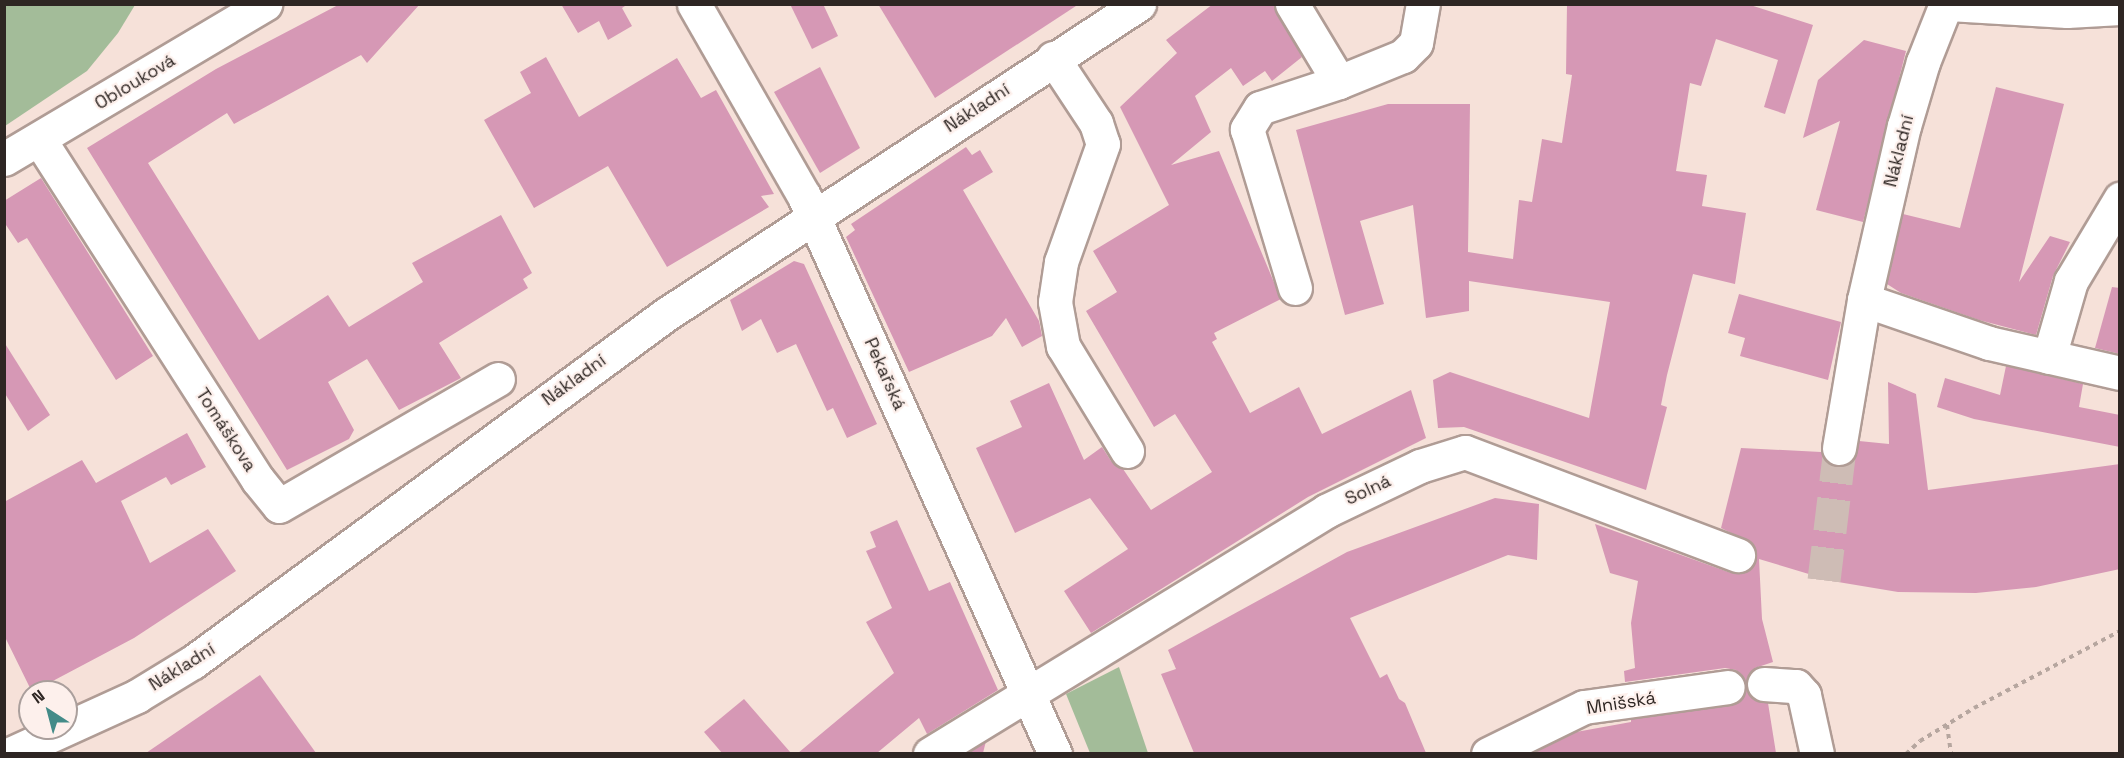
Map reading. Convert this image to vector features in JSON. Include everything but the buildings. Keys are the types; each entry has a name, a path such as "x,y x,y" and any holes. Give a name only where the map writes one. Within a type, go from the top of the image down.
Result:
{"street":[{"name":"Oblouková","path":"4,159 265,4"},
{"name":"Pekařská","path":"694,4 813,216 1055,753"},
{"name":"Nákladní","path":"10,753 136,696 193,662 336,560 557,391 813,216 1139,4"},
{"path":"1292,4 1339,82"},
{"path":"1295,288 1247,129 1260,108 1339,82 1403,56 1416,43 1423,4"},
{"name":"Nákladní","path":"1839,448 1864,300 1904,126 1923,62 1948,4 2067,11 2120,8"},
{"path":"1053,58 1096,123 1103,144 1061,262 1055,302 1063,346 1127,451"},
{"name":"Tomáškova","path":"39,140 258,480 279,506 498,379"},
{"path":"2049,357 2071,281 2120,199"},
{"path":"1864,300 1989,342 2120,373"},
{"name":"Solná","path":"930,753 1029,695 1326,511 1420,466 1465,452 1738,555"},
{"path":"1764,684 1796,686 1804,695 1817,753"},
{"name":"Mnišská","path":"1488,753 1584,707 1728,687"}],"path":[{"path":"1906,753 1947,725 2120,631"},
{"path":"1947,725 1952,753"}],"green space":[{"path":"5,4 135,5 118,33 87,71 5,126"},
{"path":"1119,667 1148,753 1090,753 1066,694"}],"tunnel":[{"path":"1824,580 1839,456"}]}
